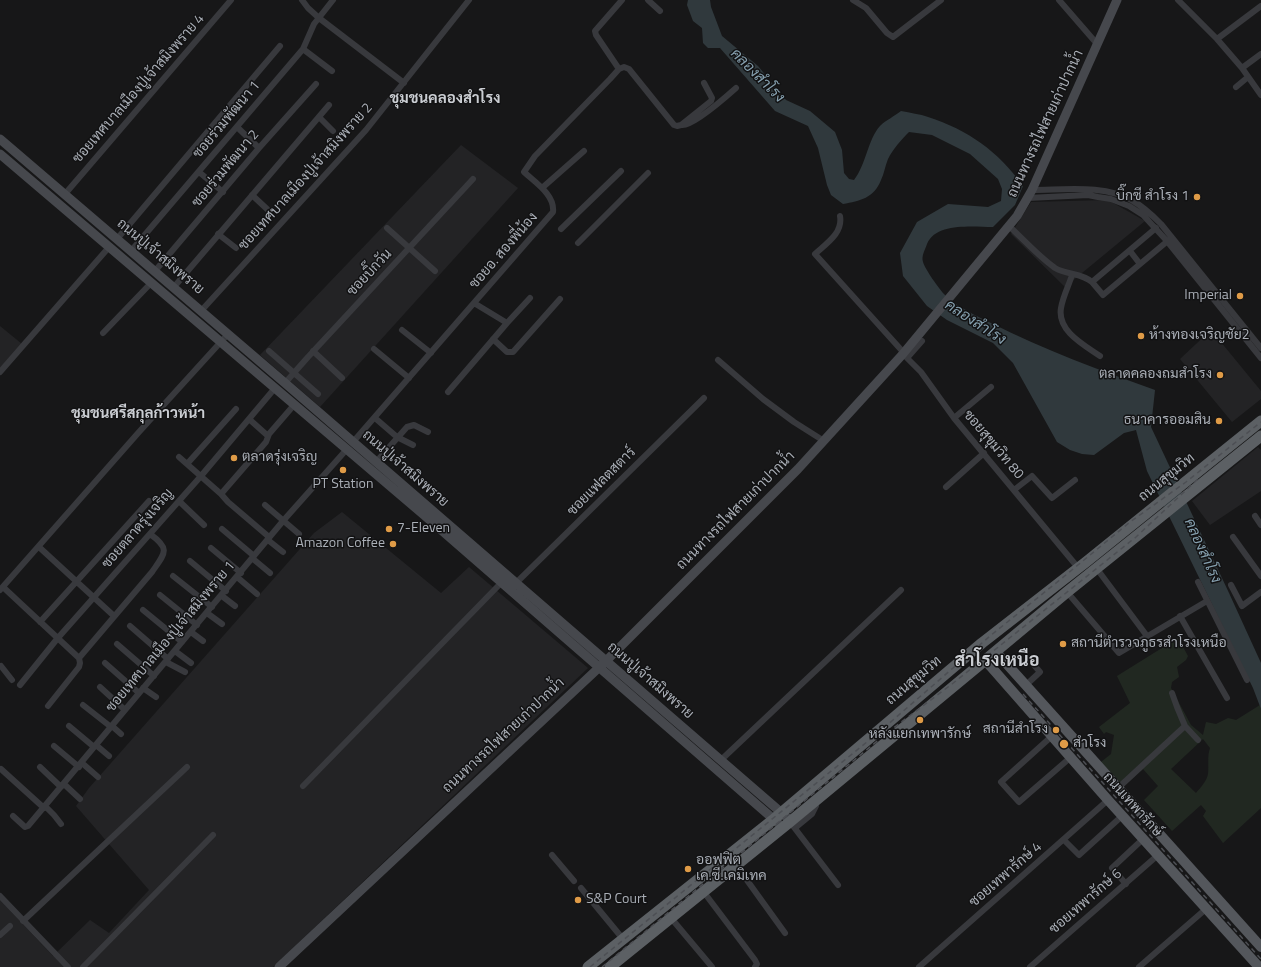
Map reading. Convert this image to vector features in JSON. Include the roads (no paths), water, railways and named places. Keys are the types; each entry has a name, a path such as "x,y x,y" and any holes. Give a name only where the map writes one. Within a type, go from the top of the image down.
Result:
{"highway":[{"path":"1261,413 1186,475 1188,488 1193,492 1199,492 1261,441"},
{"name":"ถนนสุขุมวิท","path":"610,967 736,865 790,824 814,802 996,652 1067,592 1231,445 1261,421"},
{"name":"ถนนสุขุมวิท","path":"588,967 777,815 982,643 1052,588 1093,569 1261,436"},
{"path":"1052,588 1060,577 1075,564 1126,525 1132,521 1136,521 1144,531 1142,538 1093,569"},
{"path":"1025,610 1034,620"},
{"path":"982,643 996,652"},
{"path":"982,643 985,660"}],"main road":[{"name":"ถนนทางรถไฟสายเก่าปากน้ำ","path":"278,967 606,661 824,441 890,368 906,356 934,316 1017,216 1030,194 1117,0"},
{"name":"ถนนปู่เจ้าสมิงพราย","path":"0,139 376,462 501,583 598,668 777,815 790,824"},
{"name":"ถนนปู่เจ้าสมิงพราย","path":"0,154 152,282 294,405 449,531 516,583 721,760 777,815"},
{"path":"47,194 54,185"},
{"path":"113,249 124,245"},
{"path":"347,449 353,442"},
{"name":"ถนนเทพารักษ์","path":"996,652 1261,947"},
{"name":"ถนนเทพารักษ์","path":"985,660 1122,816 1259,967"},
{"path":"1238,943 1249,934"}],"street":[{"name":"ซอยเทศบาลเมืองปู่เจ้าสมิงพราย 4","path":"65,194 231,0"},
{"path":"302,0 319,18 404,83"},
{"name":"ซอยร่วมพัฒนา 1","path":"124,245 199,172 303,49 310,29 333,0"},
{"name":"ซอยเทศบาลเมืองปู่เจ้าสมิงพราย 2","path":"201,311 366,130 469,0"},
{"path":"622,0 595,31 596,36 619,69 624,67 629,69 674,125 686,126 718,104 736,88"},
{"path":"648,0 660,11"},
{"path":"853,0 866,8 887,33 893,37 941,0"},
{"path":"1059,0 1098,45"},
{"path":"1178,0 1217,39 1242,68 1261,95"},
{"path":"1217,39 1261,6"},
{"path":"124,245 280,46"},
{"path":"303,49 332,71"},
{"path":"1242,68 1261,54"},
{"name":"ซอยอ. สองพี่น้อง","path":"353,442 553,212 554,206 551,199 542,188 524,172 536,156 619,69"},
{"path":"1236,87 1248,77"},
{"path":"680,125 712,98 704,82"},
{"name":"ซอยร่วมพัฒนา 2","path":"155,271 259,148 316,84"},
{"path":"174,287 329,105"},
{"path":"318,118 334,131"},
{"path":"237,127 259,148"},
{"path":"542,188 584,151"},
{"path":"561,229 621,171"},
{"path":"199,172 222,192"},
{"path":"578,243 648,173"},
{"name":"ซอยบิ๊กวัน","path":"285,383 473,179"},
{"path":"1030,194 1084,193 1096,189 1116,193 1131,203 1148,211 1161,224 1169,240 1261,358"},
{"path":"252,195 267,209"},
{"path":"1131,203 1169,240 1261,348"},
{"name":"ซอยสุขุมวิท 80","path":"840,216 841,222 838,232 815,254 921,372 954,418 1075,564"},
{"path":"1009,226 1056,268 1072,275 1084,276 1092,282 1103,295 1169,240"},
{"path":"387,228 435,271"},
{"path":"1092,282 1156,228"},
{"path":"218,234 236,248"},
{"path":"0,372 113,249"},
{"path":"1130,251 1140,264"},
{"path":"1072,275 1061,308 1063,322 1070,333 1078,341 1100,356"},
{"path":"103,332 152,282"},
{"path":"448,392 530,298"},
{"path":"493,339 507,352 513,352 560,299"},
{"path":"474,303 507,323"},
{"path":"402,330 431,353"},
{"path":"48,706 79,667 79,658 1,589 139,432 228,334"},
{"path":"906,356 922,341"},
{"path":"374,349 409,378"},
{"path":"269,351 318,394"},
{"path":"313,351 342,378"},
{"path":"718,360 763,399 794,422 824,441"},
{"path":"954,418 991,387"},
{"name":"ซอยตลาดรุ่งเจริญ","path":"20,685 93,597 201,476 275,388"},
{"name":"ซอยแฟลตสตาร์","path":"516,583 704,398"},
{"path":"221,494 266,442 268,436 294,405"},
{"path":"187,464 236,410"},
{"path":"375,418 397,438 412,445"},
{"path":"249,419 268,436"},
{"path":"376,462 410,425 414,425 428,432"},
{"name":"ซอยเทศบาลเมืองปู่เจ้าสมิงพราย 1","path":"12,816 27,827 224,593 268,538 347,449"},
{"path":"946,487 984,454"},
{"path":"179,457 283,552"},
{"path":"1014,490 1032,476 1052,498 1075,480"},
{"path":"40,622 149,501"},
{"path":"179,501 204,525"},
{"path":"265,505 299,534"},
{"path":"1255,516 1261,525"},
{"path":"222,529 270,573"},
{"path":"79,658 163,557 164,550 162,545 150,534"},
{"path":"1233,537 1261,576"},
{"path":"39,547 114,616"},
{"path":"211,548 257,594"},
{"path":"190,561 224,593 235,606"},
{"path":"1093,569 1147,636"},
{"path":"173,576 212,607"},
{"path":"1198,582 1247,680"},
{"path":"303,786 501,583"},
{"path":"1231,585 1242,606 1261,592"},
{"path":"721,760 901,590"},
{"path":"1067,592 1118,652 1207,601"},
{"path":"160,595 197,625"},
{"path":"143,610 182,642"},
{"path":"207,613 222,624"},
{"path":"1180,616 1227,698"},
{"path":"130,626 167,660 185,672"},
{"path":"191,632 203,641"},
{"path":"117,644 154,676"},
{"path":"175,651 191,663"},
{"path":"1026,685 1040,672 1027,657"},
{"path":"104,662 139,694"},
{"path":"0,666 12,680"},
{"path":"100,687 125,710"},
{"path":"144,688 156,697"},
{"path":"1172,693 1185,726 1198,740"},
{"path":"83,705 120,734"},
{"path":"69,726 109,756"},
{"path":"1118,788 1185,726"},
{"path":"1052,736 1000,782 1019,802 1071,757"},
{"path":"54,746 98,777"},
{"path":"40,767 80,799"},
{"path":"23,921 187,767"},
{"path":"1,769 54,815 60,824"},
{"name":"ซอยเทพารักษ์ 4","path":"919,967 1108,800"},
{"path":"1064,840 1079,855 1122,816"},
{"path":"790,824 838,885"},
{"path":"84,967 213,835"},
{"path":"1126,884 1112,868 1143,839"},
{"path":"552,855 574,881"},
{"name":"ซอยเทพารักษ์ 6","path":"1030,967 1158,855"},
{"path":"736,865 784,933"},
{"path":"581,888 623,939"},
{"path":"703,892 755,960 757,964 755,967"},
{"path":"0,896 68,967"},
{"path":"1139,967 1206,908"},
{"path":"671,918 712,967"},
{"path":"0,935 10,926"}],"water":[{"name":"คลองสำโรง","path":"688,0 710,0 711,7 722,36 758,66 786,100 810,111 835,132 842,150 844,173 849,179 854,180 858,174 876,131 885,122 901,111 918,114 943,122 969,135 993,152 1023,186 1015,205 993,227 956,227 938,232 927,244 922,258 924,265 932,279 945,295 960,307 1011,333 1052,351 1155,390 1151,427 1261,663 1261,709 1253,688 1147,471 1136,430 1124,433 1094,455 1082,454 1070,450 1057,442 1013,363 993,343 947,320 927,306 903,276 900,253 917,222 948,204 988,207 1001,201 1002,189 998,179 970,154 932,135 909,132 890,155 882,178 874,191 866,198 843,204 831,195 818,148 808,126 775,111 720,48 708,48 703,43 702,28 693,21 687,5"}],"railway":[{"path":"590,967 878,733 990,636 1130,522 1186,482 1261,422"},
{"path":"602,967 892,729 952,684 1136,537 1199,478"},
{"path":"1023,694 1261,959"}],"place":[{"name":"บิ๊กซี สำโรง 1","path":"1197,197"},
{"name":"Imperial","path":"1240,296"},
{"name":"ห้างทองเจริญชัย2","path":"1141,336"},
{"name":"ตลาดคลองถมสำโรง","path":"1220,375"},
{"name":"ธนาคารออมสิน","path":"1219,421"},
{"name":"ตลาดรุ่งเจริญ","path":"234,458"},
{"name":"PT Station","path":"343,470"},
{"name":"7-Eleven","path":"389,529"},
{"name":"Amazon Coffee","path":"393,544"},
{"name":"สถานีตำรวจภูธรสำโรงเหนือ","path":"1063,644"},
{"name":"หลังแยกเทพารักษ์","path":"920,720"},
{"name":"สถานีสำโรง","path":"1056,730"},
{"name":"สำโรง","path":"1064,744"},
{"name":"ออฟฟิต เค.ซี.เคมิเทค","path":"688,869"},
{"name":"S&P Court","path":"578,900"}],"district":[{"name":"ชุมชนคลองสำโรง","path":"445,99"},
{"name":"ชุมชนศรีสกุลก้าวหน้า","path":"138,414"},
{"name":"สำโรงเหนือ","path":"997,662"}]}
